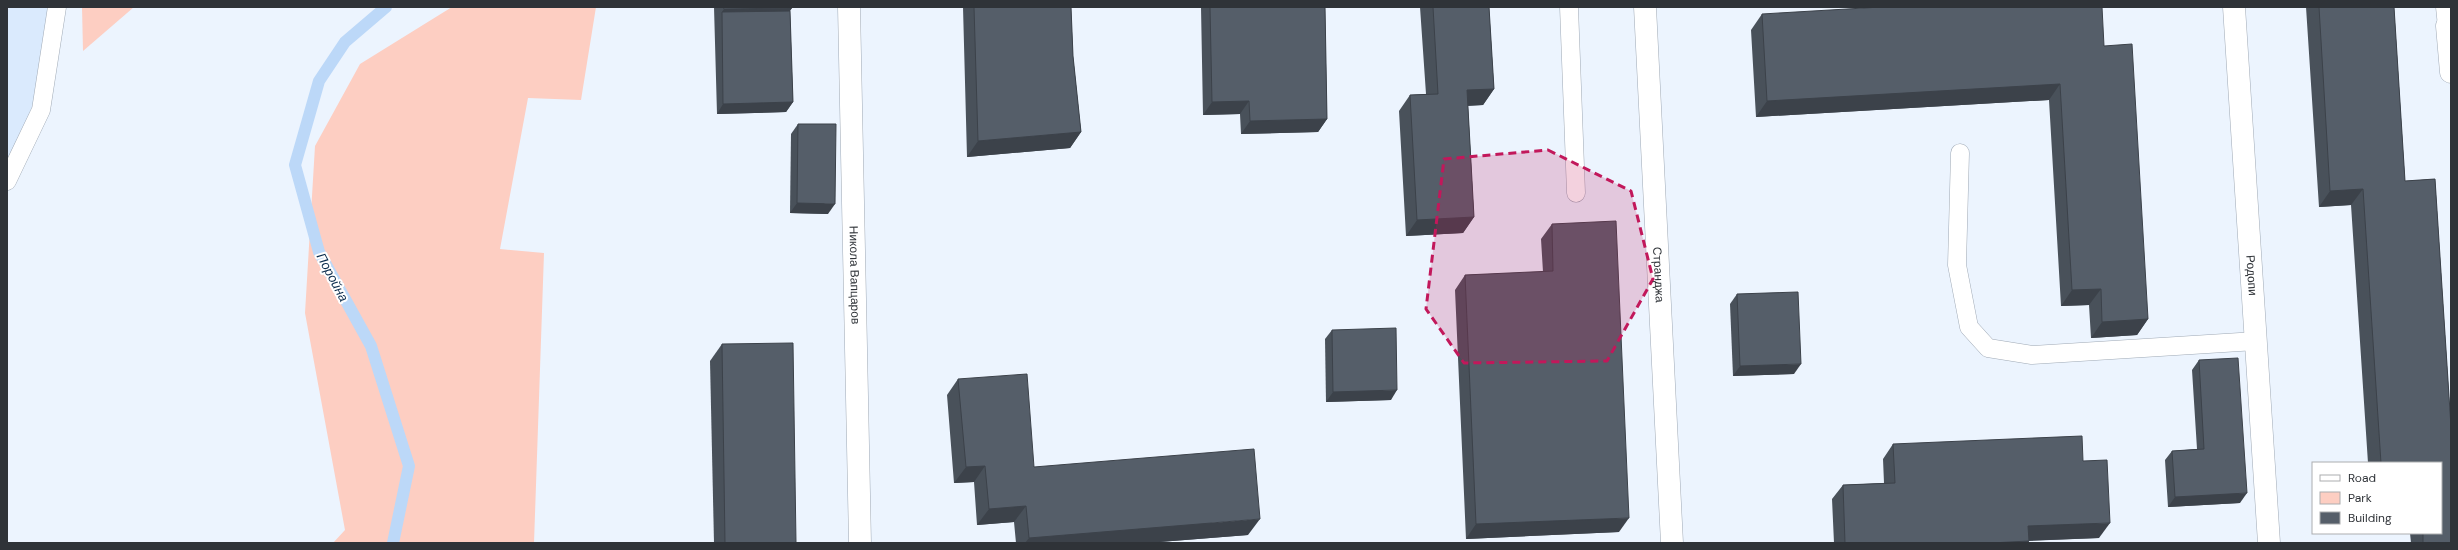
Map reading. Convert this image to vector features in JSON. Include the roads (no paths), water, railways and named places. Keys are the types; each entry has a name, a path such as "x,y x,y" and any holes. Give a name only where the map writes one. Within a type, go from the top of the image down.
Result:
{"street":[{"name":"Никола Вапцаров","path":"849,7 860,543"},
{"name":"Странджа","path":"1645,7 1672,543"},
{"name":"Родопи","path":"2234,7 2269,543"},
{"path":"2448,20 2451,72"}],"lane":[{"path":"7,181 41,110 57,7"},
{"path":"1569,7 1576,193"},
{"path":"1960,153 1957,265 1969,327 1988,348 2032,355 2256,341"}],"waterway":[{"name":"Поройна","path":"386,7 345,42 319,81 295,165 319,252 371,346 409,466 393,543"}]}
